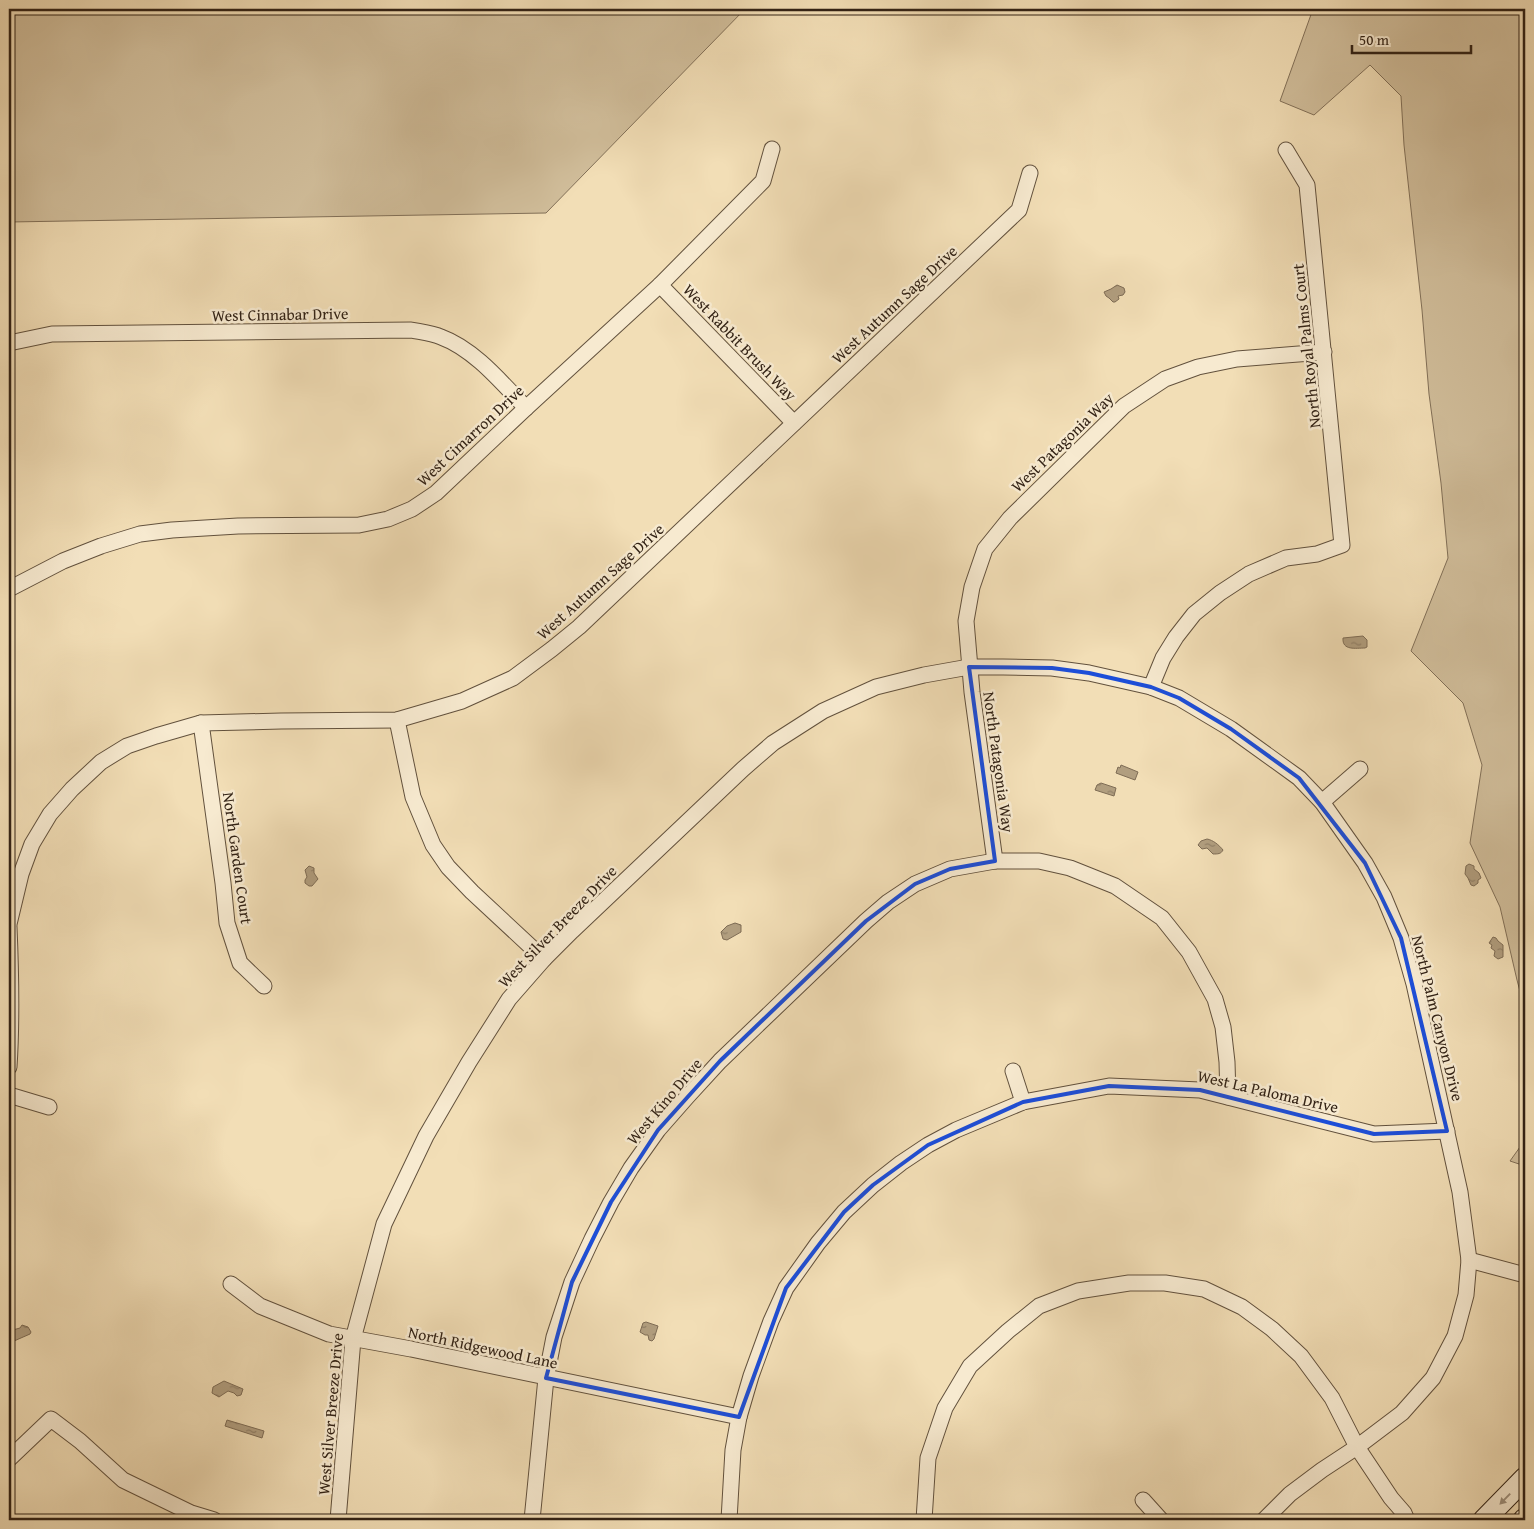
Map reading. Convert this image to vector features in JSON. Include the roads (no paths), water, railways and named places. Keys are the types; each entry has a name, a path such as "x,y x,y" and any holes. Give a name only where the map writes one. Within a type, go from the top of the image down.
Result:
{"street":[{"name":"West Cimarron Drive","path":"9,589 63,561 101,546 140,534 238,526 359,525 388,519 412,509 436,494 660,284 763,181 772,149"},
{"name":"North Royal Palms Court","path":"1152,687 1163,658 1176,637 1194,614 1220,593 1249,574 1286,558 1317,554 1342,545 1307,185 1286,150"},
{"name":"West Autumn Sage Drive","path":"9,1067 11,1015 9,925 21,874 32,844 50,814 72,789 101,762 127,746 201,723 282,720 397,720 462,701 512,678 552,650 579,627 1020,210 1030,173"},
{"name":"West Rabbit Brush Way","path":"660,284 794,423"},
{"name":"West Cinnabar Drive","path":"9,343 52,334 411,330 441,337 462,348 488,369 526,408"},
{"name":"West Patagonia Way","path":"970,667 966,621 972,587 986,550 1010,518 1124,406 1165,379 1198,367 1238,358 1324,352"},
{"name":"North Palm Canyon Drive","path":"970,667 1052,668 1089,672 1152,687 1179,698 1232,729 1299,778 1322,802 1365,863 1384,897 1402,938 1460,1192 1468,1260 1466,1295 1455,1336 1433,1378 1402,1413 1290,1494 1264,1520"},
{"name":"North Patagonia Way","path":"970,667 995,861"},
{"name":"West Silver Breeze Drive","path":"338,1520 353,1338 384,1224 426,1136 469,1062 509,999 544,959 579,924 743,769 774,743 823,712 876,687 924,675 970,667"},
{"path":"397,720 413,797 433,845 448,868 544,959"},
{"name":"North Garden Court","path":"201,723 227,923 240,963 264,986"},
{"path":"1322,802 1360,769"},
{"name":"West Kino Drive","path":"532,1520 546,1378 554,1337 569,1291 592,1239 631,1168 658,1130 720,1061 866,921 888,902 915,884 950,869 995,861 1039,860 1070,868 1115,886 1162,918 1190,952 1215,999 1223,1028 1227,1062 1228,1097"},
{"path":"1013,1071 1023,1102"},
{"name":"West La Paloma Drive","path":"729,1520 733,1450 739,1417 751,1376 771,1321 786,1288 818,1243 844,1212 901,1162 928,1145 956,1130 1023,1102 1109,1086 1200,1090 1374,1134 1446,1131"},
{"path":"9,1096 49,1107"},
{"path":"1468,1260 1525,1274"},
{"path":"924,1520 928,1458 945,1408 970,1366 1039,1306 1078,1291 1129,1282 1165,1283 1204,1290 1242,1308 1272,1329 1301,1356 1332,1398 1357,1447 1391,1498 1406,1517 1420,1520"},
{"name":"North Ridgewood Lane","path":"231,1284 260,1306 329,1334 739,1417"},
{"path":"9,1458 51,1419 80,1441 123,1480 191,1513 214,1520"},
{"path":"1484,1520 1525,1478"},
{"path":"1143,1500 1161,1520"}],"water":[{"path":"1117,285 1124,288 1125,292 1123,295 1118,296 1119,299 1113,302 1104,292"},
{"path":"1363,636 1367,640 1367,647 1365,648 1350,648 1343,642 1343,638"},
{"path":"1121,765 1138,772 1135,780 1116,773"},
{"path":"1101,783 1116,788 1114,796 1095,790 1097,785"},
{"path":"1207,839 1223,850 1219,854 1213,854 1207,848 1202,849 1198,845 1201,841"},
{"path":"1469,864 1474,866 1474,869 1481,878 1474,886 1471,885 1465,874 1466,866"},
{"path":"309,866 314,868 314,873 318,879 312,886 305,883 307,877 305,870"},
{"path":"735,923 741,925 741,932 727,940 723,939 721,932 727,926"},
{"path":"1493,937 1503,945 1503,957 1498,959 1494,956 1495,951 1489,943"},
{"path":"646,1322 658,1326 652,1341 649,1340 648,1335 640,1332 643,1323"},
{"path":"22,1325 28,1327 31,1332 30,1334 14,1341 9,1338 9,1331 20,1328"},
{"path":"224,1381 243,1389 241,1395 237,1396 228,1391 219,1397 212,1393 213,1387"},
{"path":"227,1420 264,1431 262,1438 225,1426"}]}
